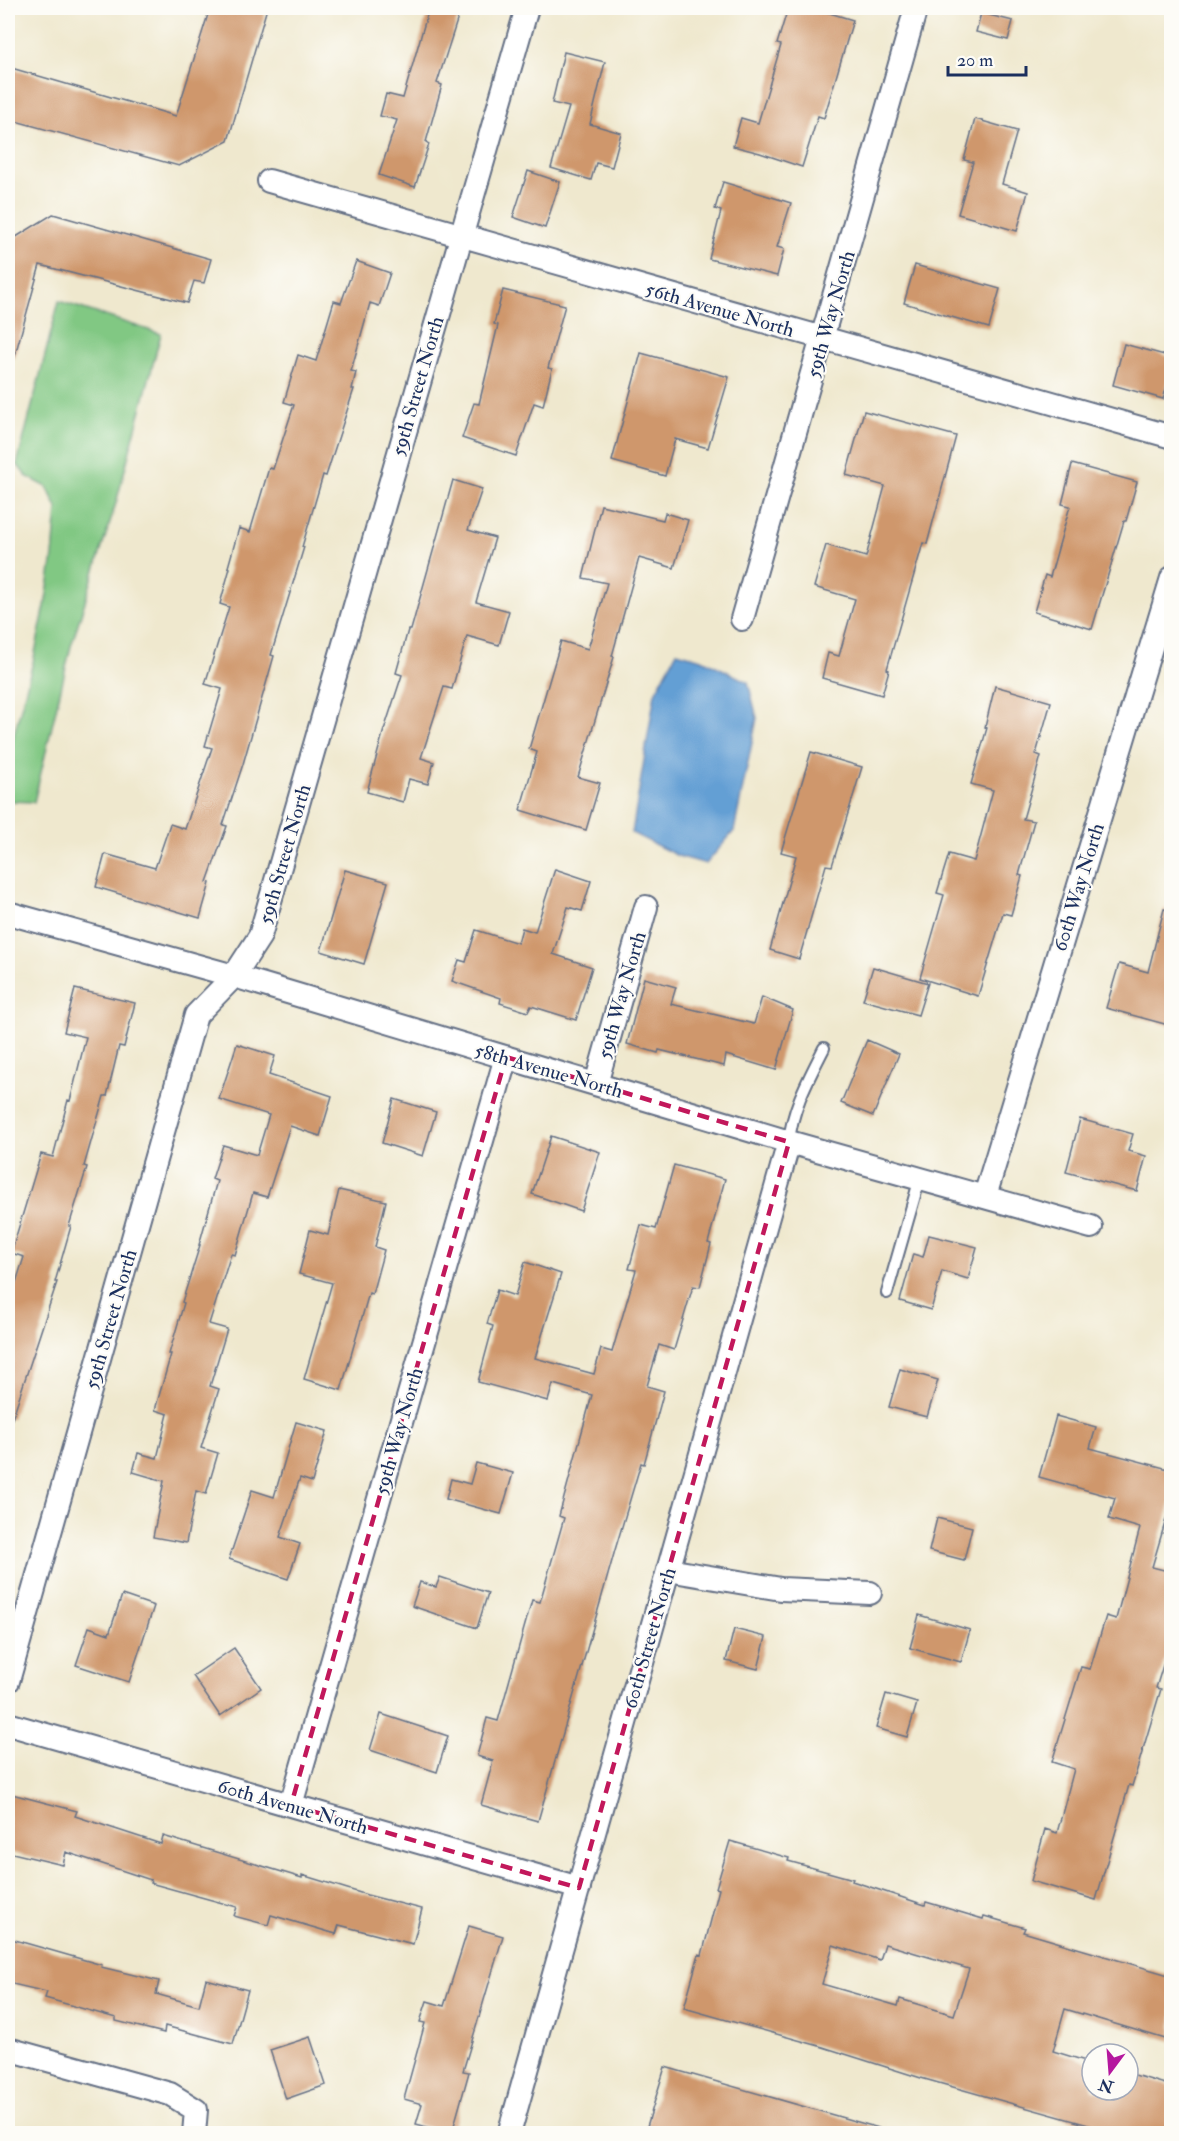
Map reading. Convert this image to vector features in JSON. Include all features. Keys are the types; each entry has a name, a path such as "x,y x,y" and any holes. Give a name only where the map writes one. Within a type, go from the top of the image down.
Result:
{"street":[{"name":"59th Street North","path":"8,1682 196,1015 234,976 260,936 527,8"},
{"name":"59th Way North","path":"742,619 916,8"},
{"name":"56th Avenue North","path":"269,182 1172,437"},
{"name":"60th Way North","path":"985,1196 1172,578"},
{"name":"59th Way North","path":"596,1084 646,907"},
{"name":"58th Avenue North","path":"8,913 234,976 789,1142 1091,1227"},
{"name":"59th Way North","path":"291,1805 506,1057"},
{"name":"60th Street North","path":"509,2133 789,1142"},
{"path":"668,1570 781,1589 870,1593"},
{"name":"60th Avenue North","path":"8,1724 579,1888"},
{"path":"8,2049 170,2094 196,2110 194,2133"}],"lane":[{"path":"789,1142 790,1125 800,1097 824,1048"},
{"path":"886,1293 920,1178"}],"highlighted area":[{"path":"506,1057 789,1142 579,1888 291,1805"}],"green space":[{"path":"59,301 161,334 116,503 71,646 34,802 8,801 8,757 45,606 53,556 57,508 47,487 26,476 17,464"}],"water":[{"path":"677,652 702,659 748,682 757,718 734,831 706,864 678,856 632,833 655,693"}],"building":[{"path":"210,8 267,8 228,141 179,166 8,119 8,67 176,116"},
{"path":"429,8 461,8 437,83 442,85 426,142 429,144 415,187 379,175 397,120 380,116 386,94 403,98"},
{"path":"788,8 813,8 853,20 824,118 818,116 802,167 733,146 741,118 758,123 781,45 777,44"},
{"path":"981,13 1013,21 1008,40 976,32"},
{"path":"564,52 605,62 590,124 621,133 612,167 596,163 591,180 551,168 569,107 552,103"},
{"path":"975,119 1017,131 1002,184 1028,192 1017,231 958,214 973,162 964,160"},
{"path":"528,171 560,182 545,228 513,217"},
{"path":"723,182 791,203 777,247 784,249 777,276 709,259 721,211 715,209"},
{"path":"53,214 211,259 204,283 194,281 187,303 40,265 14,359 8,358 8,242"},
{"path":"356,261 390,273 379,306 370,303 351,371 356,372 352,389 354,389 326,476 323,475 302,547 304,547 271,655 274,656 223,825 227,826 207,882 210,883 200,918 96,887 105,854 155,868 170,824 185,829 212,748 205,746 222,689 205,684 229,607 220,604 239,528 250,532 269,468 273,469 294,405 284,402 298,355 316,361 334,301 341,303"},
{"path":"915,265 1000,289 989,328 904,303"},
{"path":"503,290 565,305 548,368 552,369 543,406 534,403 516,456 462,438 474,403 479,404 498,325 494,324"},
{"path":"1124,344 1172,357 1172,368 1163,399 1113,385"},
{"path":"641,353 729,377 708,448 675,439 665,476 612,461"},
{"path":"864,411 956,436 927,544 923,543 887,669 889,670 882,695 822,678 828,653 839,656 855,599 814,587 826,545 866,557 885,486 846,475"},
{"path":"1072,464 1137,482 1092,629 1034,612 1045,575 1050,577 1070,506 1062,504"},
{"path":"453,480 482,489 468,530 495,538 476,602 509,611 499,645 467,636 452,689 444,687 421,758 434,762 428,784 409,779 403,802 367,792 402,675 396,673 408,630 411,630"},
{"path":"601,505 663,520 665,513 688,520 674,568 639,558 612,656 614,657 578,777 600,783 586,830 520,810 537,752 529,749 561,641 588,649 607,583 583,578"},
{"path":"995,686 1051,702 1036,754 1041,756 1023,819 1034,821 1019,875 1022,876 1011,915 1003,913 978,996 920,978 944,895 937,893 949,854 974,861 993,790 971,784 987,728 985,727"},
{"path":"811,752 862,767 832,866 826,865 799,959 770,950 796,856 781,852"},
{"path":"555,869 591,881 582,911 568,907 553,954 592,967 576,1020 531,1006 528,1012 500,1003 501,998 452,981 459,960 466,962 476,930 518,943 522,928 535,932"},
{"path":"345,870 388,882 364,964 321,951"},
{"path":"1164,909 1172,910 1172,1026 1106,1008 1119,964 1148,972"},
{"path":"873,967 928,983 918,1015 863,1000"},
{"path":"644,978 676,987 671,1004 754,1024 762,997 793,1010 776,1070 726,1055 724,1066 659,1050 658,1053 627,1044"},
{"path":"75,989 135,1003 124,1047 119,1046 107,1096 104,1096 84,1166 87,1167 69,1226 71,1226 55,1282 57,1282 12,1419 8,1418 8,1308 24,1257 11,1253 41,1154 53,1157 86,1037 64,1032"},
{"path":"867,1040 899,1054 873,1116 841,1103"},
{"path":"237,1044 275,1056 269,1075 332,1096 320,1136 290,1126 267,1197 253,1193 235,1255 231,1254 209,1324 227,1329 210,1386 219,1389 201,1448 218,1453 206,1494 196,1491 186,1543 153,1537 164,1481 133,1472 138,1453 157,1458 168,1414 155,1410 184,1303 182,1302 217,1181 212,1179 223,1145 257,1155 269,1115 219,1099"},
{"path":"394,1099 436,1112 423,1156 382,1143"},
{"path":"1080,1119 1133,1134 1128,1151 1146,1156 1137,1191 1066,1172"},
{"path":"551,1136 600,1152 581,1211 532,1194"},
{"path":"674,1165 725,1179 708,1243 711,1244 700,1287 693,1286 674,1350 659,1345 647,1386 664,1391 644,1464 641,1463 615,1550 538,1821 481,1805 493,1761 477,1756 487,1718 498,1721 532,1600 540,1602 564,1518 559,1516 592,1395 553,1384 548,1401 478,1382 493,1326 487,1324 497,1290 515,1296 525,1262 561,1274 535,1358 594,1374 601,1349 612,1352 636,1270 629,1269 641,1225 656,1229"},
{"path":"339,1190 386,1201 375,1247 384,1250 341,1390 304,1379 332,1283 299,1274 310,1230 328,1235"},
{"path":"929,1235 977,1247 968,1279 942,1271 931,1310 900,1301 913,1254 923,1257"},
{"path":"900,1369 938,1380 927,1417 889,1407"},
{"path":"1056,1416 1096,1427 1090,1448 1172,1470 1172,1499 1152,1567 1172,1572 1172,1636 1156,1688 1161,1689 1132,1786 1129,1785 1096,1900 1031,1881 1045,1829 1057,1833 1074,1769 1052,1762 1081,1667 1090,1669 1106,1616 1116,1619 1140,1528 1109,1519 1115,1498 1039,1477"},
{"path":"296,1422 327,1431 312,1482 300,1478 280,1537 300,1544 288,1579 229,1559 252,1490 274,1497"},
{"path":"476,1463 513,1473 501,1514 446,1499 451,1479 470,1484"},
{"path":"937,1518 972,1527 964,1560 929,1551"},
{"path":"440,1577 488,1593 477,1628 412,1606 420,1582 436,1587"},
{"path":"122,1595 154,1606 129,1682 76,1665 89,1627 109,1634"},
{"path":"919,1615 970,1630 961,1662 910,1648"},
{"path":"734,1629 766,1637 758,1669 726,1661"},
{"path":"234,1648 261,1688 220,1716 193,1676"},
{"path":"886,1694 917,1703 907,1737 876,1728"},
{"path":"381,1714 448,1736 437,1772 370,1750"},
{"path":"8,1793 77,1811 75,1816 161,1844 163,1836 302,1878 302,1875 422,1909 413,1944 339,1925 336,1934 271,1915 268,1925 234,1916 237,1907 150,1883 151,1880 66,1852 63,1865 8,1852"},
{"path":"730,1841 789,1858 788,1861 853,1879 852,1881 925,1905 926,1902 983,1919 984,1916 1025,1928 1023,1932 1172,1976 1172,2041 1065,2009 1053,2051 1080,2059 1080,2102 1140,2102 1140,2077 1172,2086 1172,2133 1117,2133 684,2008 699,1954 702,1955 719,1889 716,1888","holes":["885,1944 969,1969 954,2015 900,1999 898,2006 822,1984 833,1945 880,1960"]},
{"path":"469,1926 503,1936 463,2071 469,2072 452,2133 450,2133 416,2124 422,2104 404,2099 425,2023 420,2022 427,2001 444,2006"},
{"path":"8,1938 102,1965 101,1967 159,1981 156,1994 199,2006 206,1979 248,1990 233,2044 165,2026 164,2033 116,2021 116,2018 45,1998 47,1992 8,1983"},
{"path":"310,2037 326,2085 286,2099 270,2050"},
{"path":"665,2067 879,2128 878,2133 645,2133"}]}
